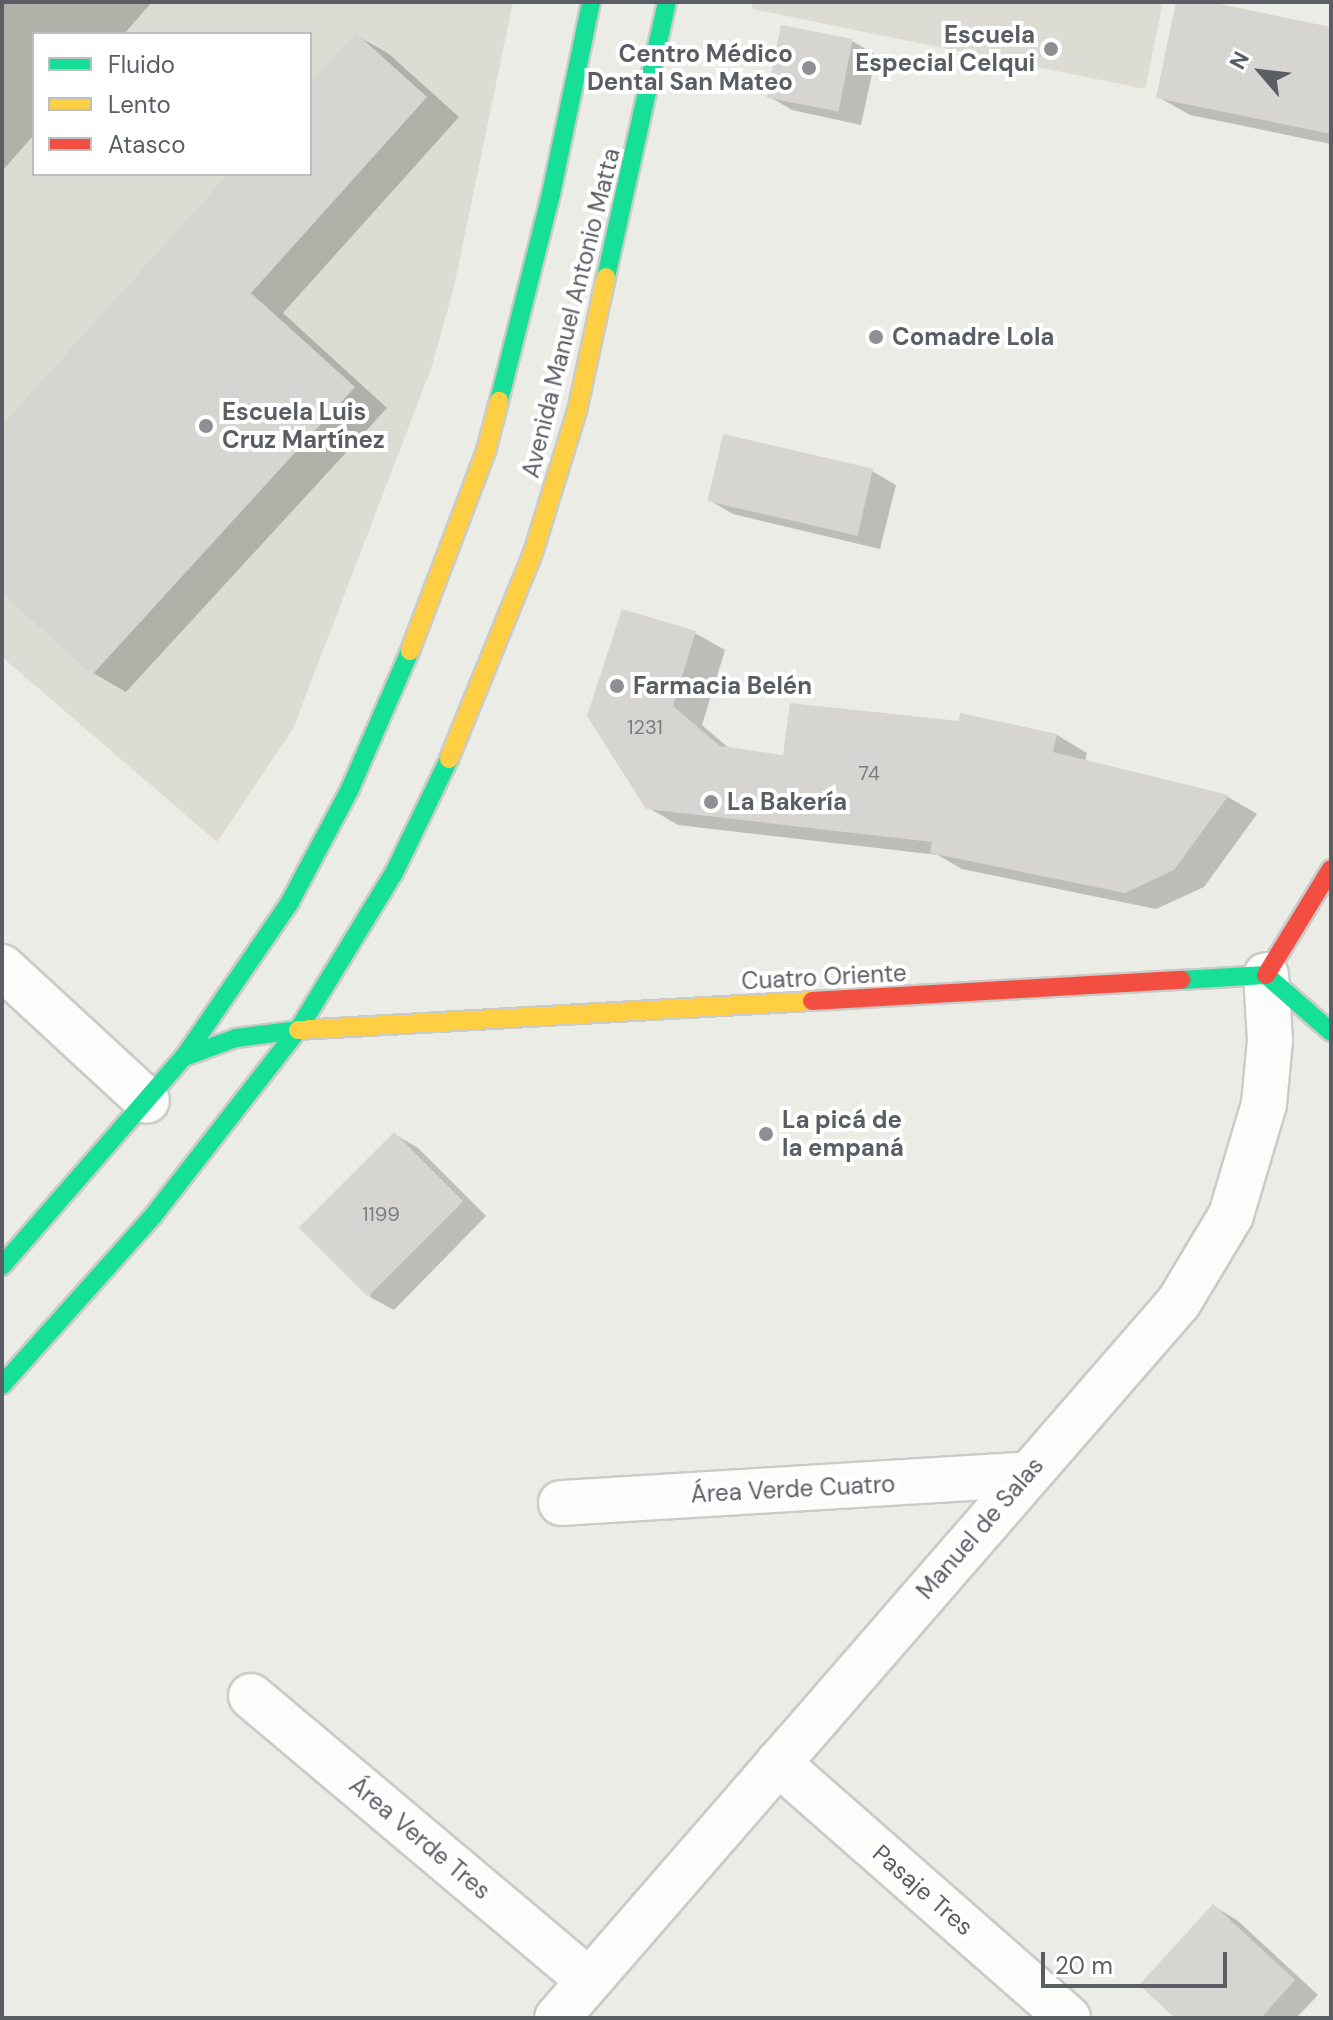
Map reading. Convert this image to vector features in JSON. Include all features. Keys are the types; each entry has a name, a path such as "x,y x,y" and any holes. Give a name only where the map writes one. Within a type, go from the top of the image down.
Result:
{"main road":[{"name":"Avenida Manuel Antonio Matta","path":"2,1266 184,1057 253,960 330,830 430,604 486,451 551,194 591,2"},
{"name":"Avenida Manuel Antonio Matta","path":"2,1385 163,1205 298,1030 394,873 450,757 533,553 577,411 667,2"},
{"path":"1331,869 1266,975 1331,1032"},
{"name":"Cuatro Oriente","path":"184,1057 236,1038 298,1030 1266,975"}],"street":[{"path":"2,967 147,1101"},
{"name":"Manuel de Salas","path":"557,2018 1025,1475 1179,1302 1231,1215 1264,1104 1270,1040 1266,975"},
{"name":"Área Verde Cuatro","path":"561,1503 1025,1475"},
{"name":"Área Verde Tres","path":"251,1696 589,1981"},
{"name":"Pasaje Tres","path":"778,1763 1068,2018"}],"shaded area":[{"name":"Escuela Luis Cruz Martínez","path":"2,2 513,2 454,287 432,366 293,729 217,842 2,657"},
{"name":"Escuela Especial Celqui","path":"753,2 1163,2 1145,89 752,9"}],"building":[{"path":"1176,2 1210,2 1331,27 1331,134 1156,98"},
{"name":"Centro Médico Dental San Mateo","path":"781,25 853,39 839,112 767,98"},
{"path":"356,33 427,97 251,293 355,387 92,675 2,593 2,425 226,176 312,176 312,81"},
{"path":"723,434 873,469 858,536 707,501"},
{"path":"622,609 696,631 673,706 720,746 783,755 790,703 959,721 960,713 1057,734 1053,752 1229,795 1174,870 1125,893 930,853 932,842 646,809 587,716"},
{"path":"394,1132 463,1201 368,1297 299,1227"},
{"path":"1213,1904 1295,1980 1261,2018 1175,2018 1139,1985"}],"traffic: fast":[{"path":"499,401 551,194 591,2"},
{"path":"606,277 667,2"},
{"path":"2,1266 184,1057 290,902 350,789 410,651"},
{"path":"2,1385 153,1216 298,1030 394,873 449,759"},
{"path":"1181,980 1266,975 1331,1032"},
{"path":"184,1057 236,1038 298,1030"}],"traffic: slow":[{"path":"449,759 533,553 577,411 606,277"},
{"path":"410,651 486,451 499,401"},
{"path":"298,1030 812,1001"}],"traffic: jam":[{"path":"1266,975 1331,869"},
{"path":"812,1001 1181,980"}],"place":[{"name":"Escuela Especial Celqui","path":"1051,49"},
{"name":"Centro Médico Dental San Mateo","path":"809,68"},
{"name":"Comadre Lola","path":"876,337"},
{"name":"Escuela Luis Cruz Martínez","path":"206,426"},
{"name":"Farmacia Belén","path":"617,686"},
{"name":"La Bakería","path":"711,802"},
{"name":"La picá de la empaná","path":"766,1134"}]}
